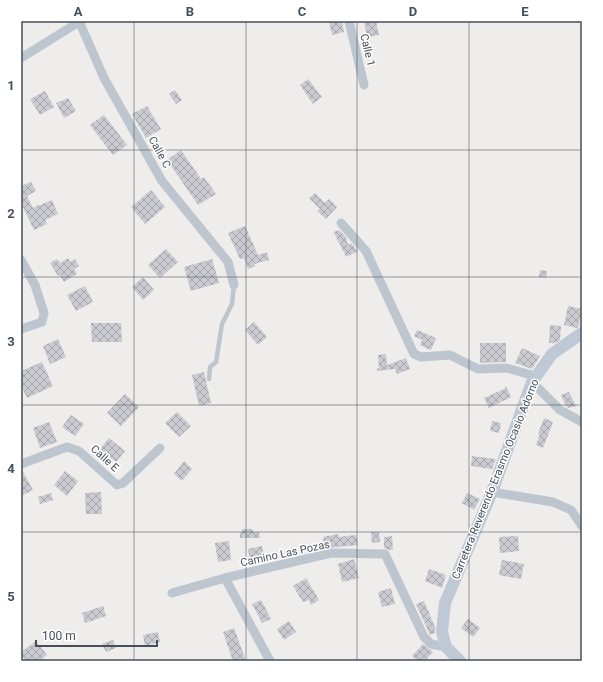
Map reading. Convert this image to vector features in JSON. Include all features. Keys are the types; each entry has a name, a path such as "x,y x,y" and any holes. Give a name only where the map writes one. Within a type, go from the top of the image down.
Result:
{"street":[{"path":"21,58 79,21"},
{"name":"Calle C","path":"79,21 104,78 162,181 228,262 234,285"},
{"name":"Calle 1","path":"349,21 364,85"},
{"path":"341,223 366,251 414,354 421,357 450,355 478,369 507,368 533,379 560,410 582,422"},
{"path":"21,260 35,285 44,313 42,322 21,329"},
{"name":"Carretera Reverendo Erasmo Ocasio Adorno","path":"446,647 442,632 445,603 492,492 533,379 552,354 582,333"},
{"name":"Calle E","path":"21,464 67,447 79,451 117,485 124,483 160,448"},
{"path":"492,492 553,502 571,510 582,526"},
{"name":"Camino Las Pozas","path":"172,593 225,578 331,553 385,554 424,637 431,644 446,647"},
{"path":"225,578 270,661"},
{"path":"446,647 460,661"}],"lane":[{"path":"209,379 210,367 216,362 222,324 232,304 234,285"}],"building":[{"path":"329,21 342,21 344,32 332,35"},
{"path":"364,21 376,21 379,35 367,37"},
{"path":"308,79 322,97 313,104 300,85"},
{"path":"175,90 182,100 176,104 169,94"},
{"path":"45,91 54,107 40,115 30,99"},
{"path":"68,98 76,111 64,118 56,103"},
{"path":"147,106 161,129 146,138 132,114"},
{"path":"104,115 127,145 113,155 90,125"},
{"path":"181,150 201,179 204,177 216,194 198,205 167,160"},
{"path":"31,182 36,191 27,196 33,208 52,200 58,214 45,220 47,224 34,230 21,203 21,186"},
{"path":"151,190 165,207 145,224 131,207"},
{"path":"315,193 325,203 329,199 337,207 326,219 317,211 320,209 309,198"},
{"path":"245,226 258,255 267,252 269,260 254,264 255,266 248,269 244,258 240,259 228,233"},
{"path":"339,230 346,237 348,245 351,243 358,251 346,257 334,232"},
{"path":"166,249 178,262 160,278 148,265"},
{"path":"68,258 70,262 75,259 79,266 74,269 77,274 64,282 60,275 58,276 50,263 57,259 60,263"},
{"path":"212,259 219,283 191,291 184,267"},
{"path":"540,270 547,271 546,278 539,277"},
{"path":"143,277 154,290 143,300 132,287"},
{"path":"85,286 93,302 76,311 67,295"},
{"path":"568,306 582,309 577,328 564,325"},
{"path":"254,322 267,337 258,345 245,330"},
{"path":"91,323 121,323 122,342 92,342"},
{"path":"550,325 561,326 560,340 555,343 549,343"},
{"path":"417,330 436,338 431,350 420,345 422,340 414,336"},
{"path":"58,339 66,357 50,364 43,346"},
{"path":"480,343 506,343 506,362 480,363"},
{"path":"522,348 540,356 532,369 515,363"},
{"path":"386,354 387,365 406,358 410,369 397,374 395,369 377,371 377,368 379,368 378,355"},
{"path":"42,362 53,386 27,398 21,385 21,371"},
{"path":"204,372 211,403 199,406 192,375"},
{"path":"506,386 511,397 489,408 484,398 504,389"},
{"path":"569,392 576,406 569,408 566,406 561,395"},
{"path":"125,394 139,407 121,426 107,413"},
{"path":"177,412 191,426 179,437 165,423"},
{"path":"71,415 84,424 75,436 62,427"},
{"path":"544,418 553,422 543,448 536,445 540,434 538,434"},
{"path":"492,421 501,423 499,433 490,431"},
{"path":"49,422 57,442 40,448 33,428"},
{"path":"109,438 125,451 116,462 100,449"},
{"path":"472,456 496,459 492,469 471,466"},
{"path":"184,461 192,469 182,481 174,474"},
{"path":"21,470 33,490 21,496"},
{"path":"65,471 78,481 67,496 54,485"},
{"path":"101,492 102,514 86,514 85,493"},
{"path":"51,493 53,500 40,504 38,497"},
{"path":"467,493 480,499 474,510 462,503"},
{"path":"242,529 253,529 253,532 259,532 260,538 240,538 240,532 242,532"},
{"path":"371,532 379,532 380,542 372,543"},
{"path":"338,534 339,537 356,535 358,545 325,548 323,537"},
{"path":"392,536 393,550 384,548 384,537"},
{"path":"518,536 519,551 500,553 499,537"},
{"path":"229,541 231,560 218,562 215,543"},
{"path":"262,546 265,562 251,566 248,549"},
{"path":"354,559 359,578 342,582 338,564"},
{"path":"502,560 524,564 521,579 499,575"},
{"path":"429,569 446,575 442,588 425,581"},
{"path":"306,578 319,600 311,605 309,600 303,602 293,586"},
{"path":"391,588 395,604 382,607 378,592"},
{"path":"261,600 271,619 262,623 252,604"},
{"path":"424,601 435,627 435,633 430,635 416,604"},
{"path":"103,606 106,616 85,623 82,613"},
{"path":"468,619 480,628 473,637 461,628"},
{"path":"289,621 296,632 284,640 277,629"},
{"path":"234,628 246,661 233,661 223,632"},
{"path":"158,632 160,642 145,646 143,635"},
{"path":"113,640 116,648 106,652 102,644"},
{"path":"36,641 47,655 39,661 26,661 21,655 21,652"},
{"path":"423,644 433,652 425,661 418,661 412,656"}]}
